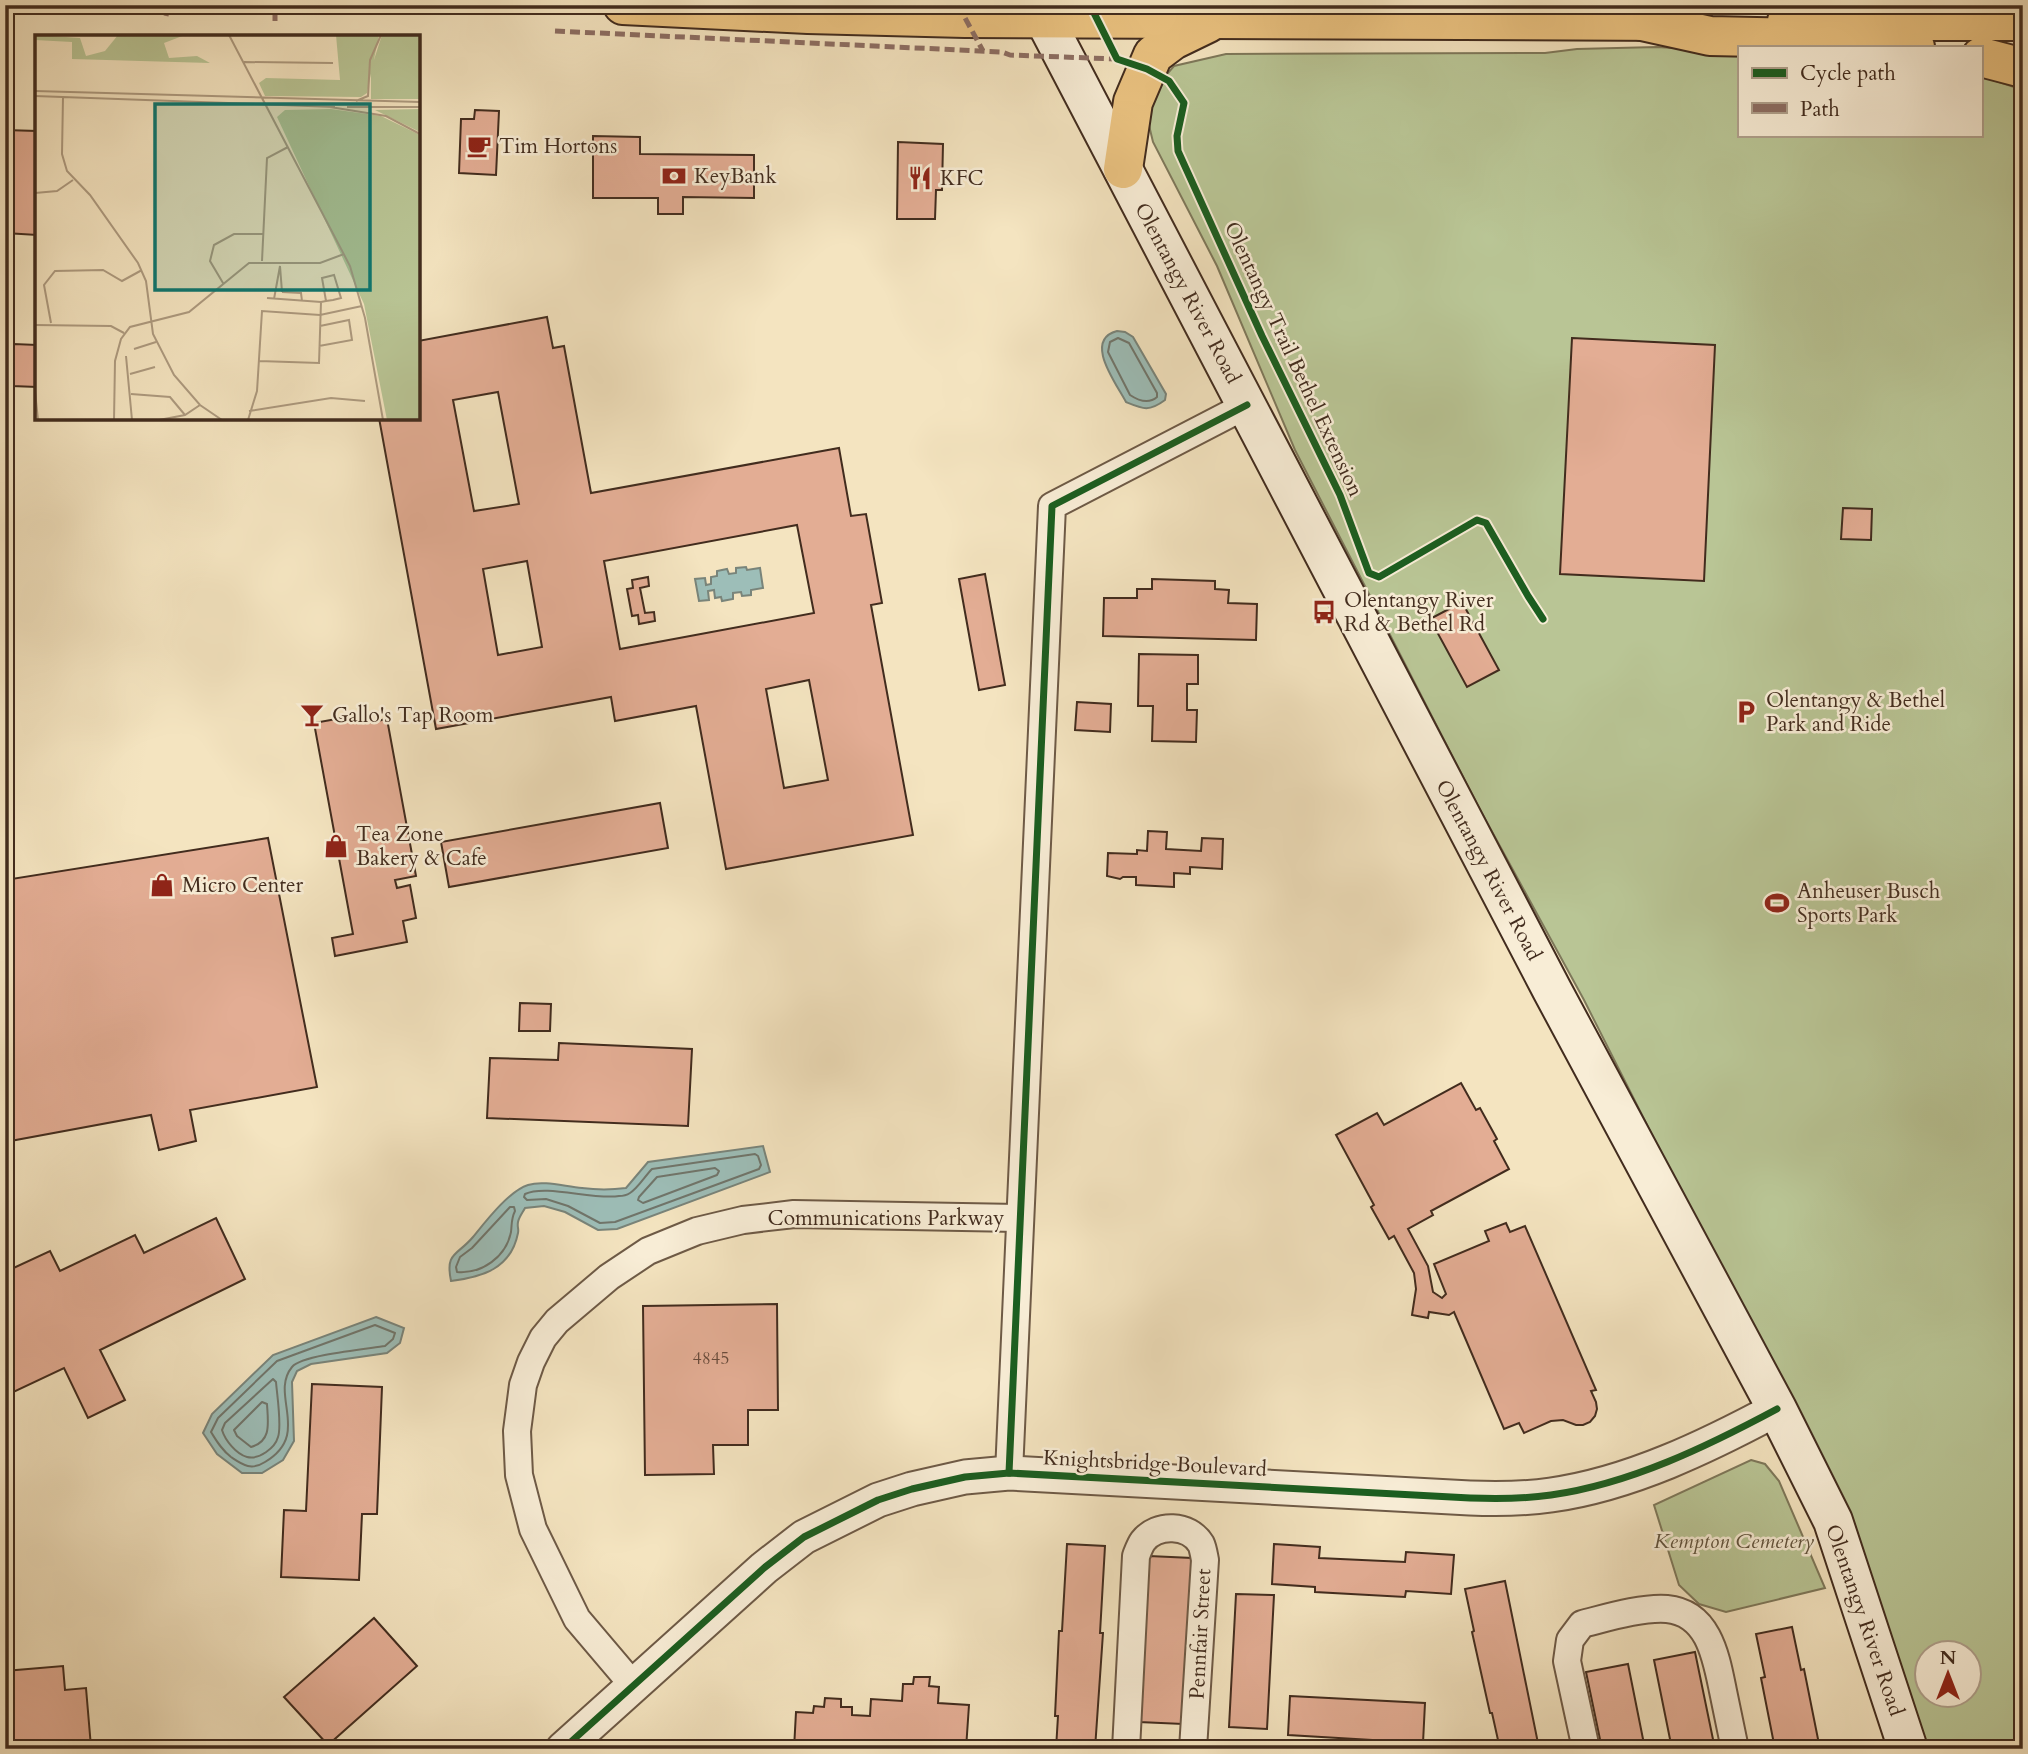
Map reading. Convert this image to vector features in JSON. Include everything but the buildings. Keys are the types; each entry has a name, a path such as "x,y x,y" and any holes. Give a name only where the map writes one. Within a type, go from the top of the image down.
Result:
{"main road":[{"path":"623,5 965,18 1041,12 1213,21 2023,21"},
{"name":"Olentangy River Road","path":"1041,12 1539,965 1777,1409 1833,1521 1908,1749"},
{"path":"1123,169 1133,102 1153,55 1173,40 1213,21"},
{"path":"1642,22 1710,36 1805,38 1903,46"},
{"path":"1982,57 2023,68"}],"street":[{"path":"1009,1472 1052,506 1247,405"},
{"name":"Communications Parkway","path":"633,1685 577,1619 533,1529 519,1475 517,1431 523,1385 543,1338 557,1321 609,1277 648,1251 697,1231 743,1220 794,1214 1020,1218"},
{"name":"Knightsbridge Boulevard","path":"563,1749 764,1568 804,1537 878,1500 912,1489 965,1477 1009,1472 1511,1499 1578,1490 1628,1478 1733,1433 1777,1409"},
{"name":"Pennfair Street","path":"1126,1749 1136,1556 1143,1541 1157,1530 1174,1528 1190,1532 1201,1544 1205,1560 1193,1749"},
{"path":"1586,1749 1567,1661 1570,1640 1582,1624 1629,1613 1665,1609 1680,1612 1701,1626 1707,1635 1716,1654 1735,1749"}],"green space":[{"name":"Anheuser Busch Sports Park","path":"1657,47 1738,52 1738,136 1982,136 1982,76 2023,90 2023,1749 1928,1749 1915,1708 1982,1708 1982,1638 1912,1638 1912,1700 1854,1535 1584,1000 1478,806 1295,450 1217,266 1153,142 1147,117 1161,81 1174,66 1226,54 1545,53 1577,49"},
{"name":"Kempton Cemetery","path":"1751,1460 1765,1464 1779,1481 1825,1588 1726,1612 1699,1604 1679,1585 1654,1505"}],"water":[{"path":"1117,331 1133,337 1166,394 1165,400 1159,404 1146,408 1126,402 1102,352 1107,336"},
{"path":"746,567 747,570 760,568 763,588 751,590 751,595 733,593 733,599 722,601 721,597 715,598 714,590 708,591 709,600 699,601 695,579 705,578 706,585 711,584 711,577 717,576 717,571 727,569 729,574 736,573 736,568"},
{"path":"763,1146 770,1172 617,1229 598,1230 565,1212 544,1206 525,1208 519,1220 514,1245 502,1263 484,1274 451,1281 450,1265 454,1255 506,1200 521,1188 548,1183 599,1189 626,1188 648,1162"},
{"path":"376,1317 404,1328 400,1343 387,1353 311,1364 297,1371 292,1382 294,1441 283,1460 262,1473 242,1473 217,1454 203,1433 212,1414 273,1355"}],"marked path":[{"path":"166,16 168,5"},
{"path":"275,5 275,21"},
{"path":"958,5 983,51"},
{"path":"555,31 1117,59"}],"cycle path":[{"name":"Olentangy Trail Bethel Extension","path":"1090,5 1117,59 1147,69 1169,81 1184,103 1177,136 1178,151 1262,336 1340,495 1369,573 1379,577 1477,520 1486,523 1543,619"},
{"path":"1009,1473 1052,506 1247,405"},
{"path":"563,1749 764,1568 804,1537 878,1500 912,1489 965,1477 1009,1473 1470,1498 1531,1497 1581,1490 1639,1473 1696,1450 1777,1409"}],"place":[{"name":"Tim Hortons","path":"479,146"},
{"name":"KeyBank","path":"674,176"},
{"name":"KFC","path":"920,178"},
{"name":"Olentangy River Rd & Bethel Rd","path":"1324,612"},
{"name":"Olentangy & Bethel Park and Ride","path":"1746,712"},
{"name":"Gallo's Tap Room","path":"312,715"},
{"name":"Tea Zone Bakery & Cafe","path":"336,846"},
{"name":"Micro Center","path":"162,885"},
{"name":"Anheuser Busch Sports Park","path":"1777,903"}]}
